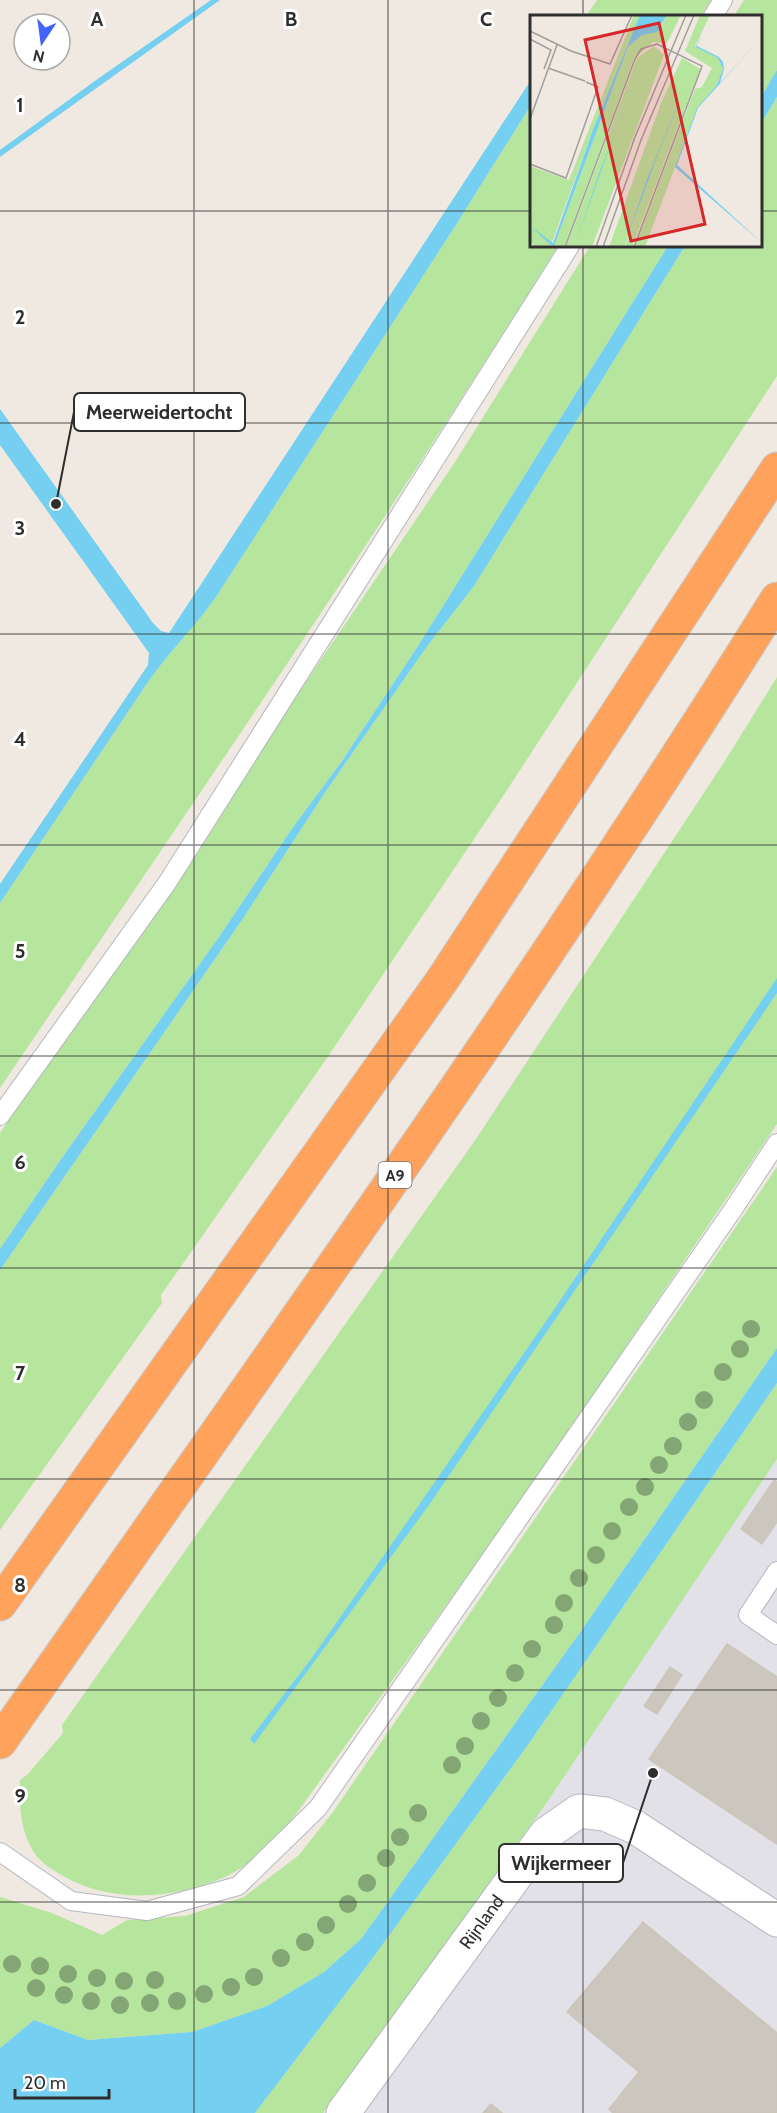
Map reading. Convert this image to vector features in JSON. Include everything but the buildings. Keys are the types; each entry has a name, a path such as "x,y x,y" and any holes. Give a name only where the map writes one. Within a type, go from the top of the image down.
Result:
{"highway":[{"path":"0,1604 442,979 777,470"},
{"name":"A9","path":"0,1742 497,1029 692,735 777,599"}],"street":[{"name":"Rijnland","path":"343,2113 546,1834 579,1811 605,1814 635,1827 777,1920"}],"lane":[{"path":"714,15 723,0"},
{"path":"0,1116 167,883 569,248"},
{"path":"0,1851 71,1901 147,1911 238,1886 318,1808 777,1143"},
{"path":"777,1571 748,1615 777,1635"}],"shaded area":[{"path":"777,1395 777,2113 7,2113 225,2074 389,1972"}],"green space":[{"path":"597,0 711,0 702,15 587,15"},
{"path":"744,0 777,0 777,70 762,95 762,15 735,15"},
{"path":"777,97 777,376 507,790 327,1058 161,1295 162,1303 0,1530 0,1270 244,917 326,791 428,645 474,586 684,248 762,248 762,122"},
{"path":"530,107 530,248 557,248 353,565 0,1088 0,903 148,682 216,597"},
{"path":"589,248 667,248 418,646 342,761 291,830 219,937 0,1249 0,1133 457,459"},
{"path":"777,677 777,1124 555,1451 286,1828 250,1862 233,1873 186,1890 165,1894 124,1895 84,1886 56,1872 39,1859 25,1834 21,1816 20,1780 28,1774 63,1733 62,1725 476,1139 723,764"},
{"path":"777,1167 777,1348 581,1631 361,1939 324,1972 267,2006 192,2032 88,2040 34,2020 0,2048 0,1897 52,1913 102,1935 127,1920 185,1916 244,1897 299,1855 333,1812"},
{"path":"777,1383 777,1459 545,1805 323,2113 255,2113 372,1959 530,1742"}],"water":[{"path":"211,0 220,0 0,157 0,150"},
{"path":"777,70 777,97 762,122 762,95"},
{"path":"530,82 530,107 216,597 148,682 0,903 0,884 148,665 149,653 0,445 0,409 153,623 161,631 169,633"},
{"path":"667,248 684,248 474,586 428,645 326,791 244,917 0,1270 0,1249 219,937 291,830 342,761 418,646"},
{"path":"777,978 777,993 429,1505 254,1744 250,1739 311,1659 412,1515 549,1317"},
{"path":"777,1348 777,1383 530,1742 372,1959 255,2113 0,2113 0,2048 34,2020 88,2040 192,2032 267,2006 324,1972 361,1939 581,1631"}],"place":[{"name":"Meerweidertocht","path":"56,504"},
{"name":"Wijkermeer","path":"653,1773"}]}
